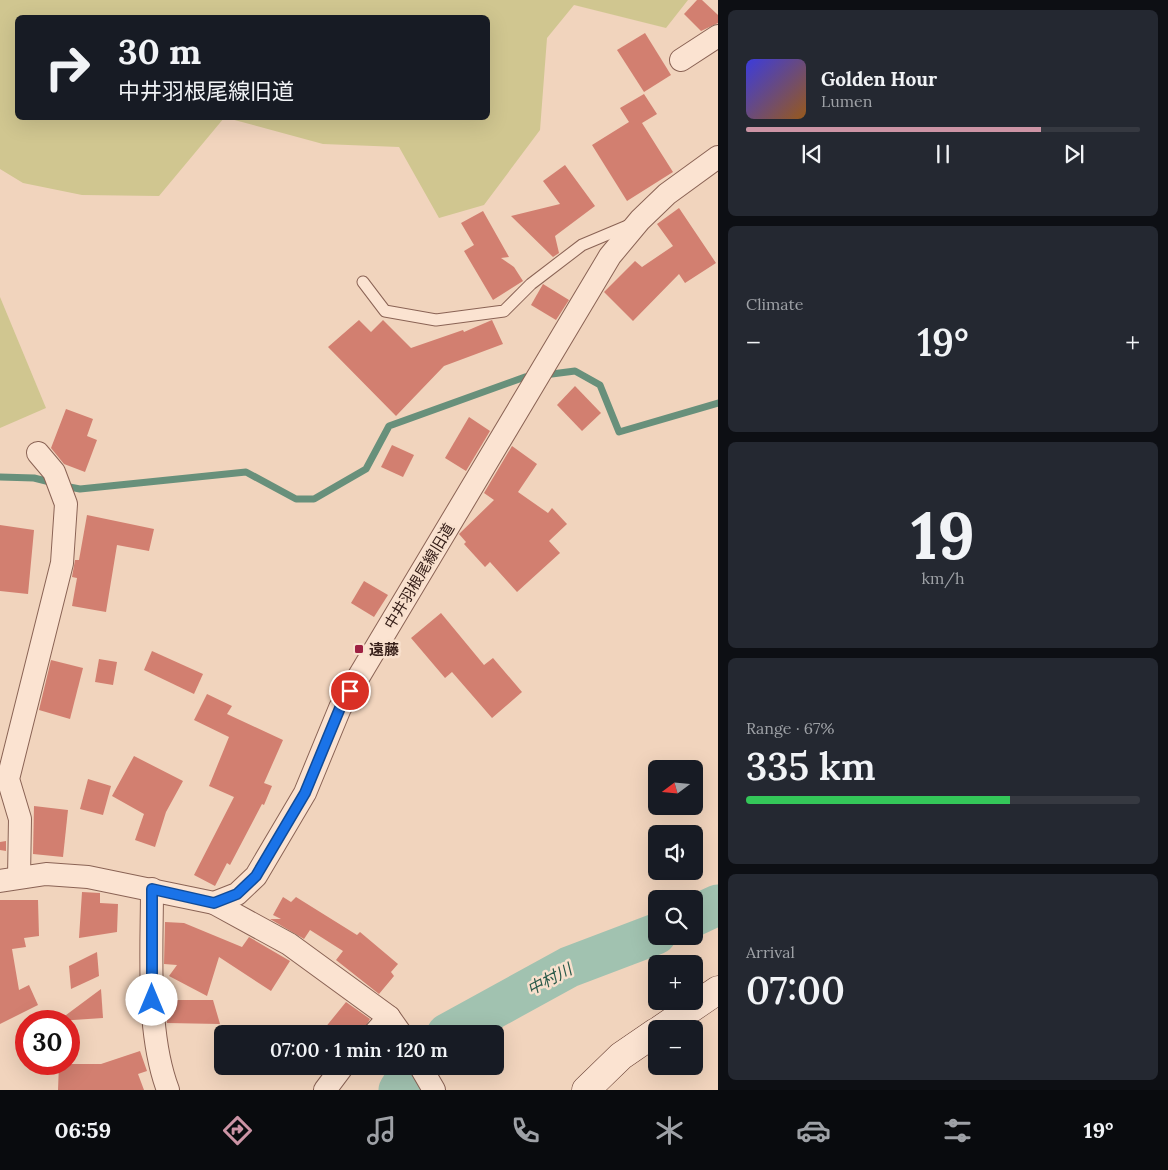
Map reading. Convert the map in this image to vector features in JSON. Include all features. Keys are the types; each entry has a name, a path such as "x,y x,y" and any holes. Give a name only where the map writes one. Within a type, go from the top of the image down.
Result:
{"main road":[{"path":"674,1020 718,990"},
{"path":"586,1090 621,1056 648,1037"}],"street":[{"path":"681,60 718,36"},
{"name":"中井羽根尾線旧道","path":"214,903 237,894 256,876 305,793 340,708 610,256 640,220 667,194 718,156"},
{"path":"38,454 54,472 66,504 62,563 8,779 20,819 10,879 46,874 63,875 152,889 214,903 290,944 395,1025"},
{"path":"152,889 152,1000 162,1074 168,1090"},
{"path":"325,1090 336,1075"},
{"path":"425,1075 434,1090"}],"lane":[{"path":"363,282 385,311 436,320 504,311 531,284 582,245 640,220"}],"shaded area":[{"path":"0,0 688,0 666,28 574,5 547,38 540,130 484,205 439,218 399,147 323,144 234,120 490,120 490,15 15,15 15,120 222,120 159,196 82,195 23,183 0,169"},
{"path":"0,297 46,408 0,428"}],"building":[{"path":"697,0 702,0 718,15 718,23 701,31 684,14"},
{"path":"645,33 671,75 644,92 617,50"},
{"path":"644,94 657,114 642,123 673,172 627,201 592,145 629,122 620,108"},
{"path":"565,165 595,206 555,236 559,253 553,257 511,216 560,204 543,181"},
{"path":"679,208 716,263 685,283 679,274 633,321 604,292 635,261 642,267 673,246 657,224"},
{"path":"483,211 509,257 501,258 514,267 523,281 493,300 464,251 474,245 461,223"},
{"path":"543,284 569,300 556,320 531,305"},
{"path":"359,320 371,332 383,320 411,348 463,330 464,332 492,320 503,344 444,366 396,416 328,347"},
{"path":"575,386 601,413 582,431 557,405"},
{"path":"66,409 93,419 87,436 97,440 85,472 64,464 51,448"},
{"path":"469,417 490,431 466,471 445,458"},
{"path":"392,445 414,455 403,477 381,467"},
{"path":"512,446 537,464 518,492 548,513 552,508 567,524 549,541 560,553 517,592 490,562 485,567 464,544 466,542 459,534 494,500 484,493"},
{"path":"87,515 154,529 149,551 117,545 106,612 72,606 77,578 72,577 75,560 79,560"},
{"path":"0,525 34,530 28,594 0,591"},
{"path":"364,581 388,595 374,617 351,603"},
{"path":"441,613 484,665 493,658 522,692 492,718 452,672 445,678 411,638"},
{"path":"152,651 203,674 194,694 144,670"},
{"path":"99,659 117,662 113,685 95,682"},
{"path":"51,660 83,668 70,719 39,710"},
{"path":"207,694 232,706 227,714 283,740 264,783 272,786 264,805 262,804 230,865 227,863 215,886 194,875 234,797 209,786 229,737 194,720"},
{"path":"134,756 183,781 166,812 155,847 135,840 144,814 112,796"},
{"path":"88,779 111,786 103,815 80,809"},
{"path":"34,806 68,810 63,857 33,854"},
{"path":"6,841 6,851 0,850 0,842"},
{"path":"82,892 100,893 100,903 118,904 117,932 79,938"},
{"path":"283,897 291,902 296,897 357,935 360,932 398,964 391,972 394,976 379,994 336,960 343,951 310,930 304,939 270,919 281,919 273,915"},
{"path":"0,900 38,900 39,936 24,938 26,947 12,949 19,990 29,985 38,1005 28,1010 15,1010 15,1016 0,1024"},
{"path":"165,922 184,923 242,947 249,937 290,961 271,991 219,957 207,996 169,976 177,965 164,964"},
{"path":"97,952 99,976 71,989 69,966"},
{"path":"101,989 103,1018 80,1020 80,1010 73,1010"},
{"path":"165,1000 213,1000 220,1024 167,1023"},
{"path":"346,1002 370,1019 366,1025 327,1025"},
{"path":"140,1051 147,1071 138,1074 144,1090 58,1090 59,1075 80,1075 80,1064 101,1064"}],"waterway":[{"path":"544,375 575,371 600,385 619,432 718,403"},
{"path":"64,486 80,489 246,472 296,499 314,499 366,469 389,426 525,377 533,376"},
{"path":"0,477 34,478 54,483"},
{"name":"中村川","path":"703,912 718,905"},
{"name":"中村川","path":"463,1025 569,967 648,937"},
{"name":"中村川","path":"399,1090 408,1075"}],"place":[{"name":"遠藤","path":"359,649"}],"route":[{"path":"152,1000 152,889 214,903 237,894 256,876 305,793 340,708 350,691"}]}
